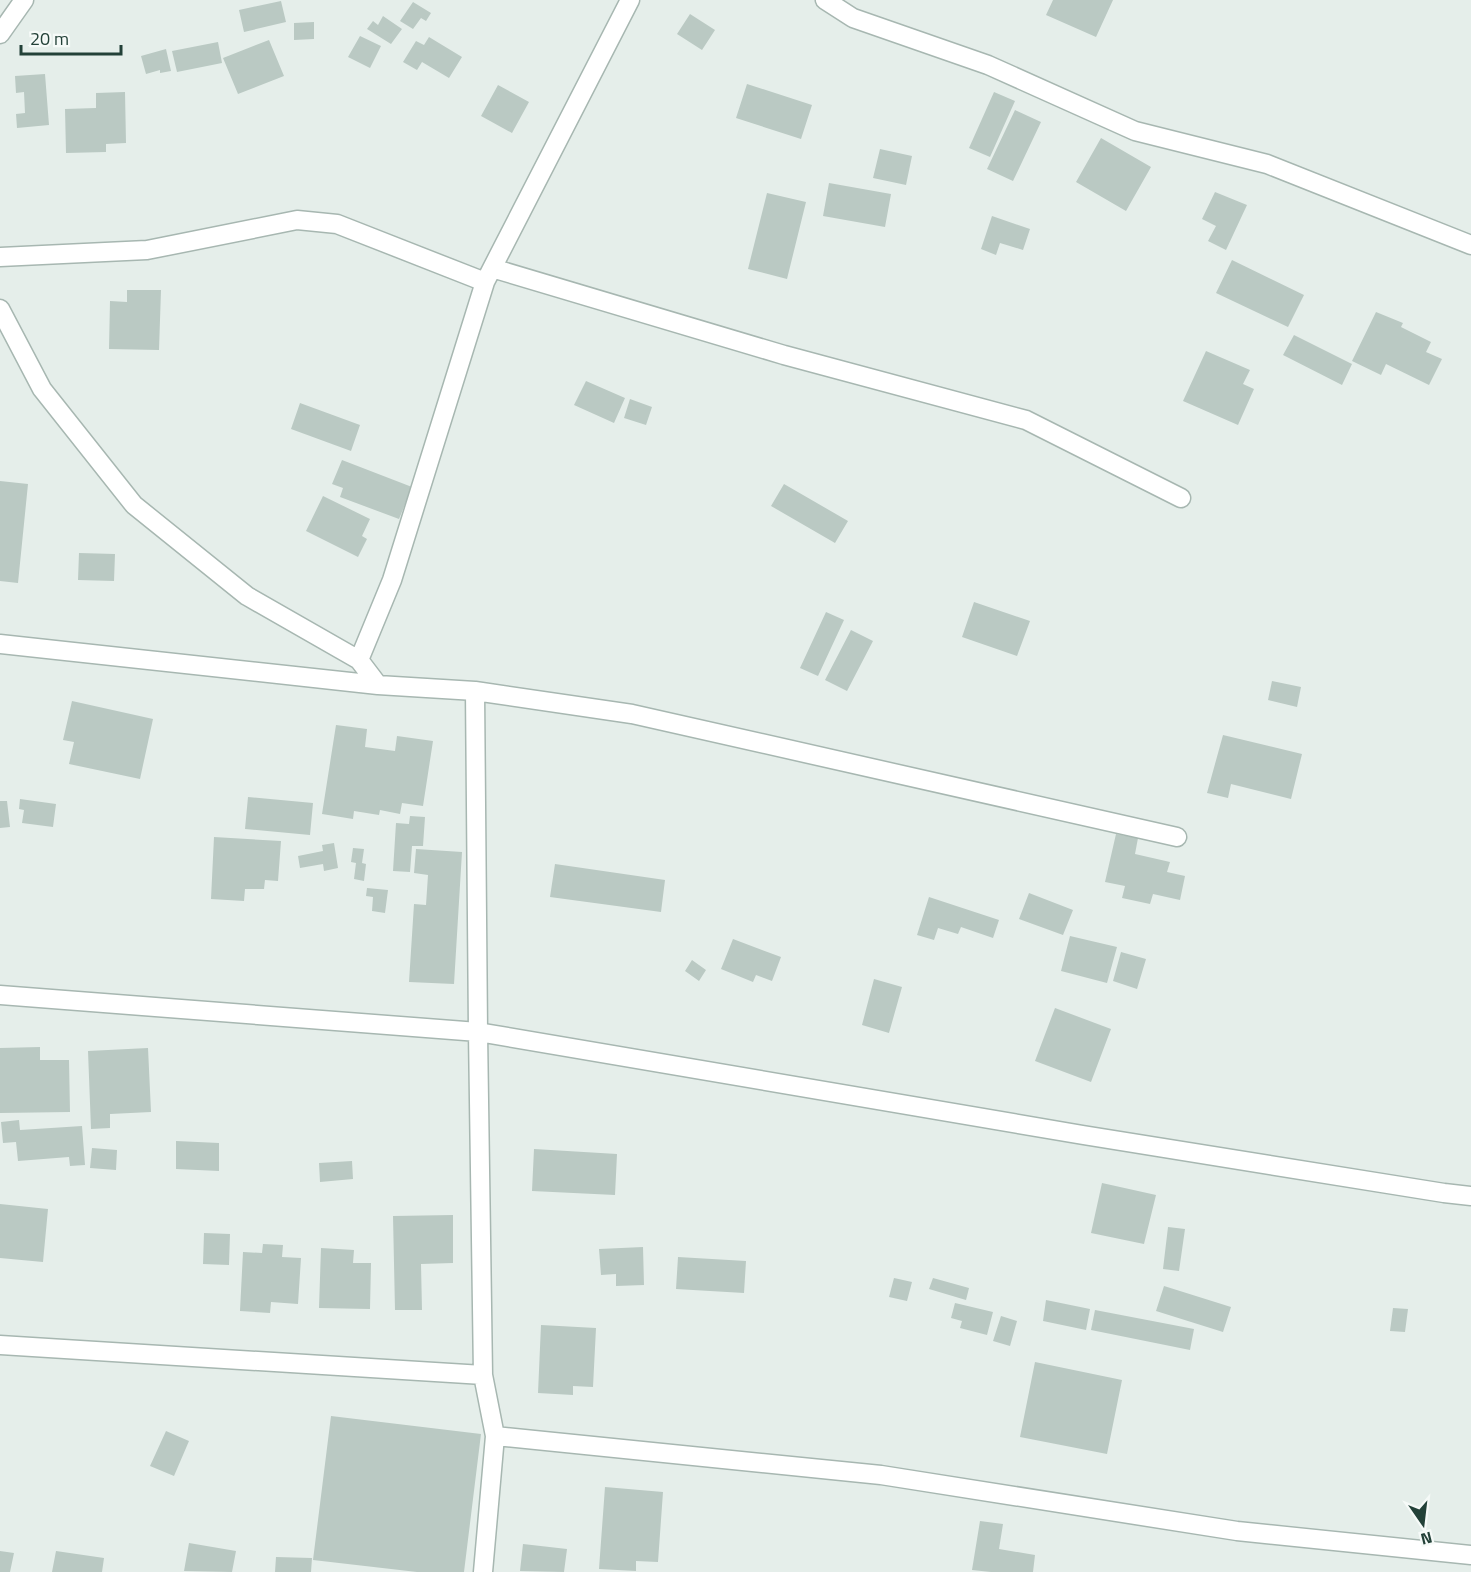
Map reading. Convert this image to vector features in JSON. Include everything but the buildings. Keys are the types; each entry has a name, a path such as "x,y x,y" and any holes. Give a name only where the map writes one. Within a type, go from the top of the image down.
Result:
{"street":[{"path":"0,34 24,0"},
{"path":"359,660 392,580 488,275 630,0"},
{"path":"825,0 853,18 988,64 1135,131 1267,164 1471,245"},
{"path":"0,257 147,250 297,220 337,224 488,275 1026,420 1181,498"},
{"path":"0,309 42,389 134,505 247,596 359,660 378,685"},
{"path":"0,644 378,685 475,692 632,714 1177,837"},
{"path":"475,692 483,1375 495,1436 483,1572"},
{"path":"0,994 478,1032 1095,1137 1471,1196"},
{"path":"0,1345 483,1375"},
{"path":"495,1436 880,1475 1237,1531 1471,1556"}]}
